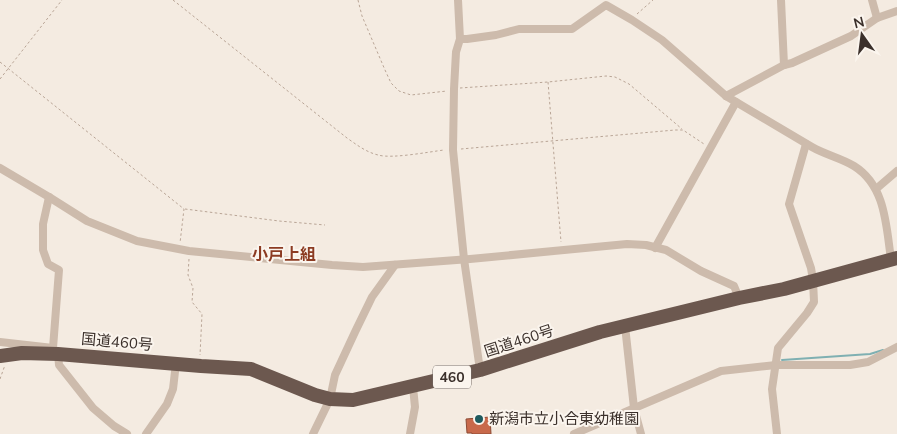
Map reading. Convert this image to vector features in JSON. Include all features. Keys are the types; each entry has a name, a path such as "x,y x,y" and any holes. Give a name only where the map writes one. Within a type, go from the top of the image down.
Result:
{"highway":[{"name":"国道460号","path":"4,356 56,351 201,366 251,369 315,395 330,399 353,400 480,370 600,332 784,288 894,258"}],"street":[{"path":"458,0 460,39 456,52 453,150 464,260 480,370"},
{"path":"782,0 784,65"},
{"path":"872,0 878,18"},
{"path":"460,39 496,35 519,29 572,29 606,5 662,40 726,96 806,144 825,154 839,158 862,172 876,189 882,201 894,258"},
{"path":"726,96 784,65 851,36 878,18 897,11"},
{"path":"655,248 736,102"},
{"path":"777,434 772,388 778,348 814,302 813,280 810,268 789,204 806,144"},
{"path":"0,168 87,222 137,241 189,251 332,265 363,266 464,260 627,244 646,245 666,250 701,271 734,286 739,298"},
{"path":"876,189 897,172"},
{"path":"49,197 43,224 43,250 48,264 59,270 56,351 59,365 93,408 114,426 127,434"},
{"path":"313,434 330,399 335,374 355,332 372,297 395,265"},
{"path":"625,326 634,408 641,434"},
{"path":"0,342 56,351"},
{"path":"574,434 721,370 776,365 850,365 868,362 897,347"},
{"path":"146,434 167,404 173,389 176,363"},
{"path":"410,434 415,407 414,387"}],"path":[{"path":"0,79 62,0"},
{"path":"173,0 347,138 365,150 380,156 683,130"},
{"path":"358,0 362,16 385,70 392,84 399,91 411,95 454,89 606,76 621,79 710,150"},
{"path":"632,20 653,0"},
{"path":"0,62 184,208 279,221 325,225"},
{"path":"548,82 561,250"},
{"path":"179,249 184,208"},
{"path":"189,251 188,275 192,288 192,302 202,314 201,366"},
{"path":"0,379 4,356"}],"building":[{"path":"490,417 491,434 467,433 466,419"}],"waterway":[{"path":"782,360 870,354 883,350"}],"place":[{"name":"新潟市立小合東幼稚園","path":"479,419"}],"district":[{"name":"小戸上組","path":"284,255"}]}
